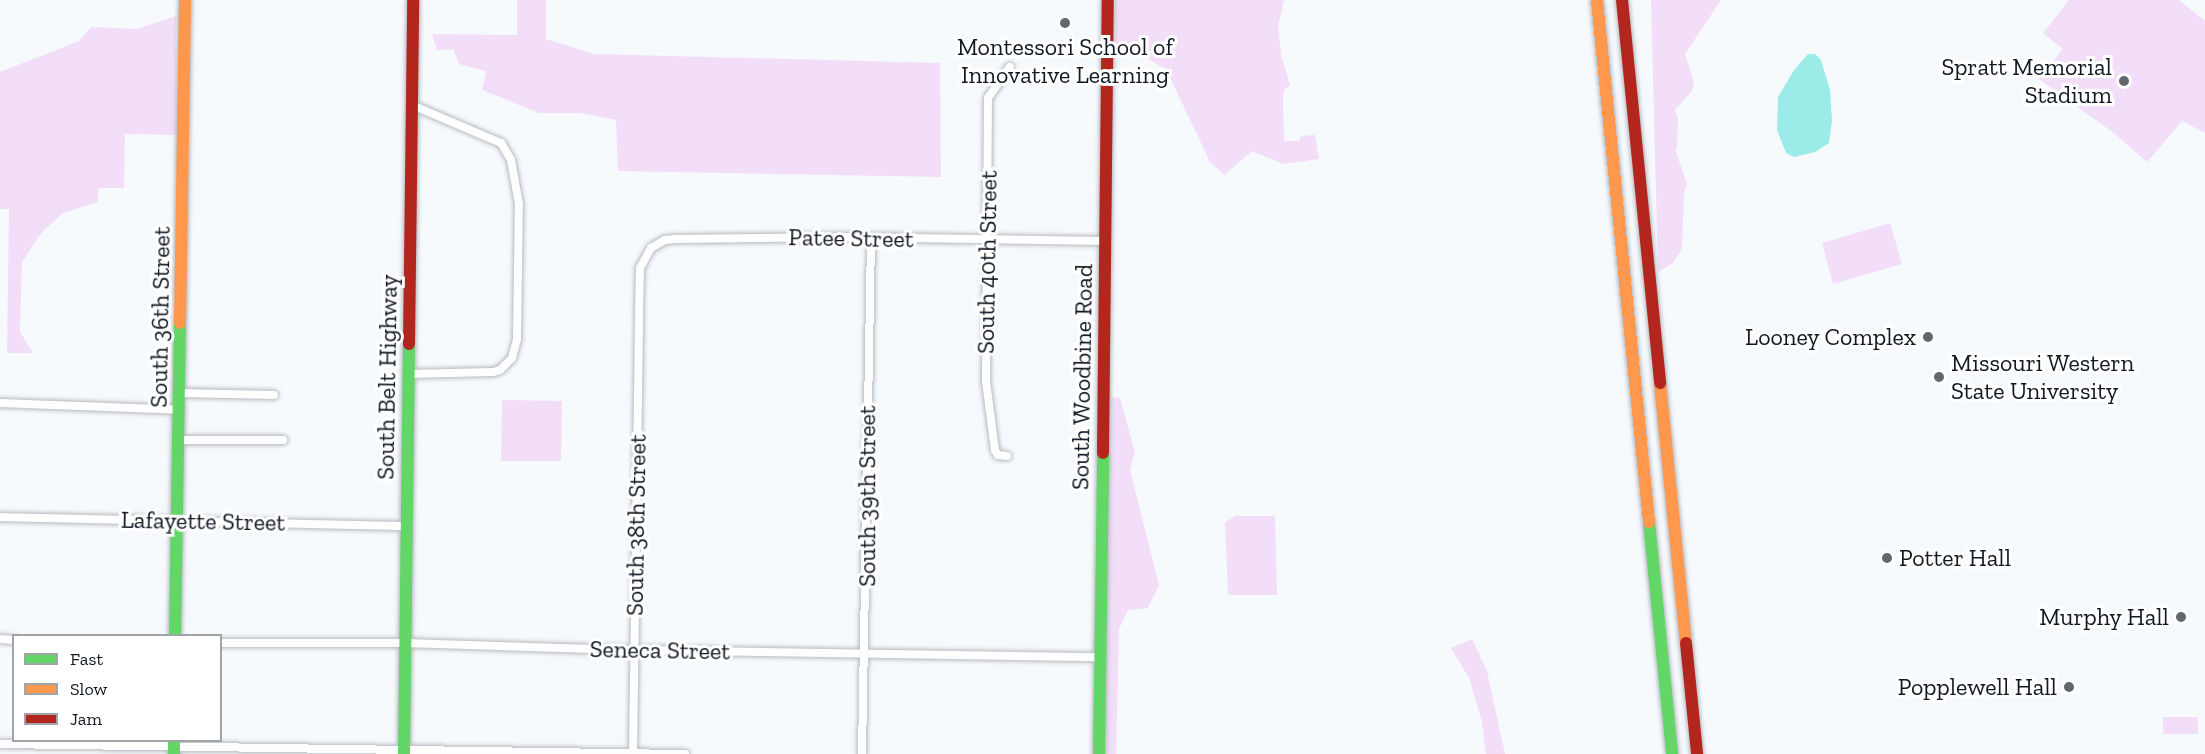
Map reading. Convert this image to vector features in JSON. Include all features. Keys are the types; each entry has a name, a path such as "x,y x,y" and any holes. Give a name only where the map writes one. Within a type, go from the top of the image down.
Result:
{"main road":[{"name":"South 36th Street","path":"175,634 185,0"},
{"name":"South Belt Highway","path":"404,753 411,0"},
{"name":"South Woodbine Road","path":"1100,754 1108,0"},
{"path":"1597,0 1672,754"},
{"path":"1622,0 1697,754"}],"street":[{"name":"South 40th Street","path":"1007,456 999,455 995,450 986,382 988,98 1010,67"},
{"path":"408,374 500,370 512,358 518,339 519,204 512,160 501,143 411,105"},
{"name":"Patee Street","path":"640,297 641,264 651,248 664,240 871,238 1106,241"},
{"name":"South 39th Street","path":"862,754 871,238"},
{"name":"South 38th Street","path":"633,754 640,297"},
{"path":"179,393 274,394"},
{"path":"0,403 179,410"},
{"path":"178,440 283,440"},
{"name":"Lafayette Street","path":"0,517 406,525"},
{"name":"Seneca Street","path":"222,643 405,643 865,655 1100,657"},
{"path":"0,744 404,753 684,754"}],"shaded area":[{"path":"517,0 546,0 546,39 594,54 940,63 941,177 618,171 616,120 579,113 539,113 482,90 486,71 459,64 453,49 437,50 432,34 517,35"},
{"path":"1115,0 1284,0 1278,27 1282,58 1290,85 1284,90 1284,141 1299,141 1301,136 1315,135 1319,159 1283,164 1252,151 1224,175 1210,162 1166,69 1128,48 1116,53"},
{"path":"1651,0 1721,0 1685,54 1694,82 1692,91 1675,110 1678,119 1677,150 1675,149 1687,184 1684,193 1682,249 1672,264 1658,272"},
{"name":"Spratt Memorial Stadium","path":"2069,0 2179,0 2205,21 2205,133 2182,121 2147,162 2115,134 2039,79 2063,49 2043,33"},
{"path":"176,16 177,135 125,134 124,188 98,188 98,202 63,213 42,232 22,262 20,332 33,353 7,353 9,209 0,209 0,72 79,41 91,27 137,29"},
{"path":"1890,223 1902,264 1833,284 1822,243"},
{"path":"1109,397 1120,398 1135,452 1130,470 1159,585 1148,608 1128,610 1119,629 1116,754 1105,754"},
{"path":"502,400 562,401 561,461 501,461"},
{"path":"1235,516 1275,516 1277,595 1228,595 1225,523"},
{"path":"1472,639 1487,671 1505,754 1486,754 1482,722 1469,678 1451,648"},
{"path":"2163,717 2198,717 2198,734 2163,734"}],"water":[{"path":"1808,54 1815,54 1821,60 1830,90 1832,120 1829,143 1815,152 1794,157 1786,153 1777,130 1778,97 1794,70"}],"traffic: fast":[{"path":"175,634 180,323"},
{"path":"404,754 409,344"},
{"path":"1099,754 1103,453"},
{"path":"1649,522 1672,754"},
{"path":"174,742 174,754"}],"traffic: slow":[{"path":"180,323 185,0"},
{"path":"1597,0 1649,522"},
{"path":"1660,383 1686,643"}],"traffic: jam":[{"path":"409,344 413,0"},
{"path":"1103,453 1108,0"},
{"path":"1622,0 1660,383"},
{"path":"1686,643 1697,754"}],"place":[{"name":"Montessori School of Innovative Learning","path":"1065,23"},
{"name":"Spratt Memorial Stadium","path":"2124,81"},
{"name":"Looney Complex","path":"1928,337"},
{"name":"Missouri Western State University","path":"1939,377"},
{"name":"Potter Hall","path":"1887,558"},
{"name":"Murphy Hall","path":"2181,617"},
{"name":"Popplewell Hall","path":"2069,687"}]}
